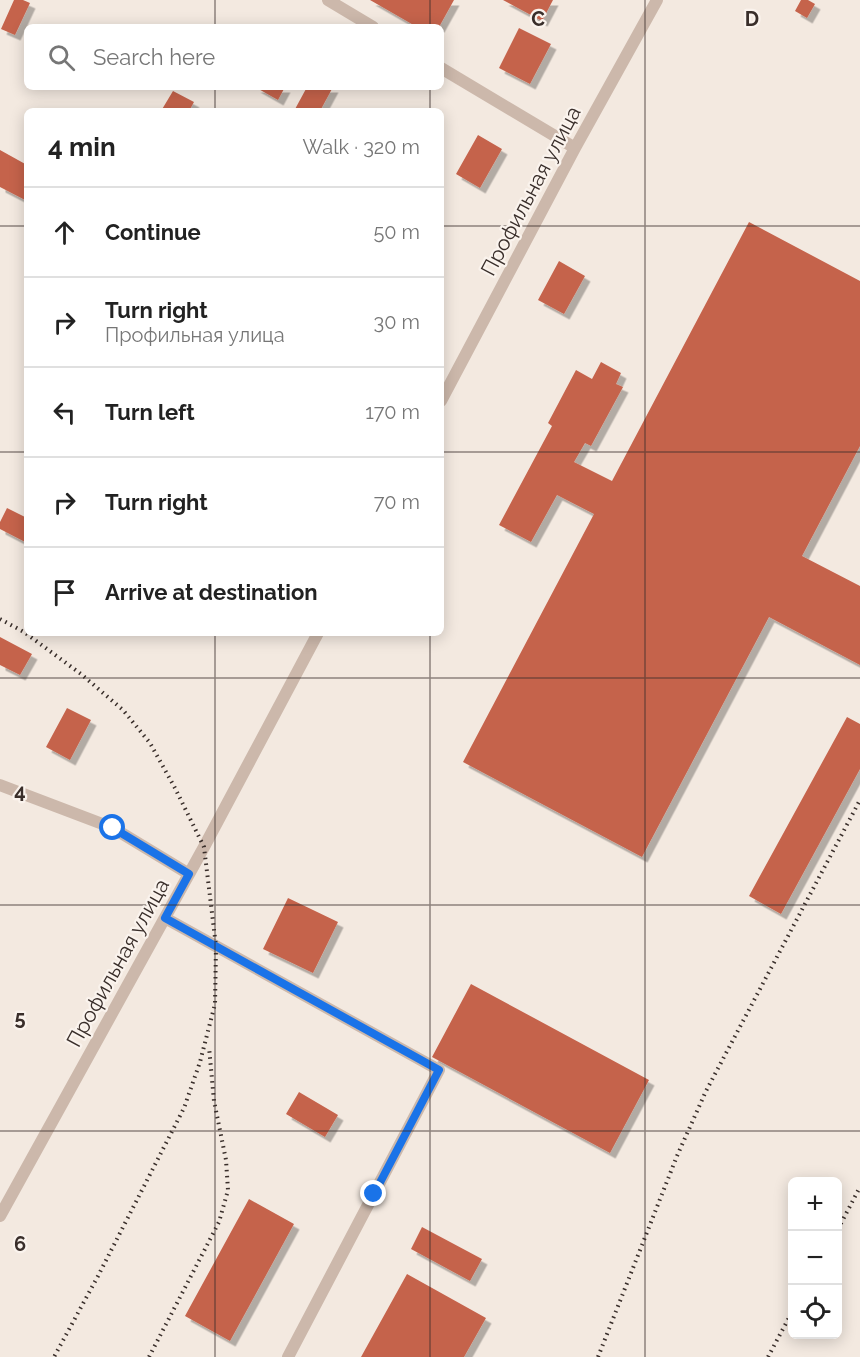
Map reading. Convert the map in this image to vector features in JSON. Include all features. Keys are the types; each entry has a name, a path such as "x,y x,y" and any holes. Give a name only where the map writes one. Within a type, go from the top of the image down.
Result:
{"street":[{"path":"328,0 368,24"},
{"name":"Профильная улица","path":"444,395 575,148 657,0"},
{"path":"444,70 575,148"},
{"name":"Профильная улица","path":"0,1216 165,918 316,636"},
{"path":"0,785 113,828 189,874"},
{"path":"165,918 439,1070 288,1357"}],"building":[{"path":"14,0 30,3 15,35 1,29"},
{"path":"370,0 454,0 441,24 412,24"},
{"path":"503,0 553,0 542,21"},
{"path":"801,0 808,0 815,4 807,18 795,11"},
{"path":"519,28 551,44 530,84 499,68"},
{"path":"260,90 283,90 278,100"},
{"path":"305,90 331,90 322,108 296,108"},
{"path":"173,91 194,102 191,108 163,108"},
{"path":"478,135 502,149 480,188 456,174"},
{"path":"0,150 24,163 24,199 0,187"},
{"path":"749,222 860,281 860,446 802,556 860,586 860,665 769,617 642,857 463,762 594,514 557,495 531,542 499,525 552,426 548,423 576,370 592,379 601,362 621,373 616,384 623,387 591,446 585,443 574,462 612,481"},
{"path":"559,261 585,276 564,314 538,300"},
{"path":"7,508 24,516 24,541 0,529 0,522"},
{"path":"0,637 32,654 20,675 0,665"},
{"path":"67,708 91,720 70,760 46,747"},
{"path":"847,717 860,724 860,769 781,914 749,896"},
{"path":"288,898 338,922 313,973 263,949"},
{"path":"471,984 649,1080 610,1153 432,1057"},
{"path":"299,1092 338,1115 325,1137 286,1114"},
{"path":"249,1199 294,1224 230,1341 185,1316"},
{"path":"422,1227 482,1259 470,1281 411,1249"},
{"path":"407,1274 486,1318 464,1357 361,1357"}],"railway":[{"path":"0,619 24,632"},
{"path":"29,636 81,674 123,710 150,743 204,847 216,946 215,1004 200,1062 184,1108 54,1357"},
{"path":"598,1357 677,1156 706,1091 860,800"},
{"path":"149,1357 219,1222 228,1190 226,1160 214,1101 209,1047"},
{"path":"842,1221 860,1187"},
{"path":"768,1357 788,1320"}],"route":[{"path":"113,828 189,874 165,918 439,1070 374,1194"}]}
